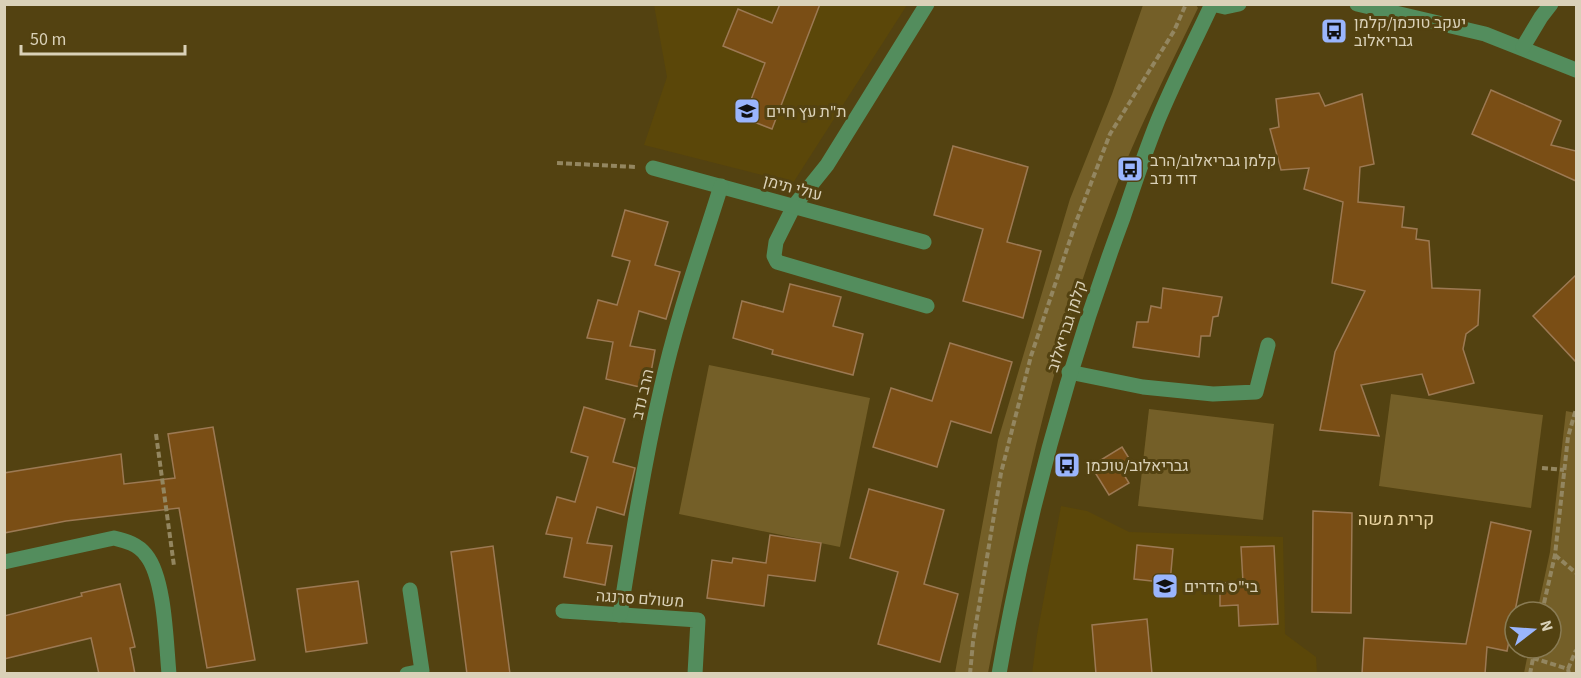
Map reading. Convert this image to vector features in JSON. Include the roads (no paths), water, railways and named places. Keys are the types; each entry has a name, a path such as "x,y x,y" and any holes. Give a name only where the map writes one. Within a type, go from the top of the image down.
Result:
{"street":[{"path":"927,4 827,165 794,206 776,242 774,256 777,262 927,306"},
{"path":"1212,4 1225,7 1239,4"},
{"name":"קלמן גבריאלוב","path":"999,674 1010,612 1070,372 1158,120 1212,4"},
{"path":"1357,4 1485,34 1523,47 1576,70"},
{"path":"1523,47 1551,4"},
{"name":"עולי תימן","path":"653,168 924,242"},
{"name":"הרב נדב","path":"620,615 661,388 720,186"},
{"path":"1070,372 1143,387 1213,394 1256,392 1268,345"},
{"path":"4,562 114,538 128,541 140,548 148,556 162,600 169,674"},
{"path":"408,674 422,670 410,590"},
{"name":"משולם סרנגה","path":"563,611 698,620 695,674"}],"place":[{"name":"יעקב טוכמן/קלמן גבריאלוב","path":"1334,31"},
{"name":"ת\"ת עץ חיים","path":"747,111"},
{"name":"קלמן גבריאלוב/הרב דוד נדב","path":"1130,169"},
{"name":"גבריאלוב/טוכמן","path":"1067,465"},
{"name":"בי\"ס הדרים","path":"1165,586"}],"district":[{"name":"קרית משה","path":"1396,519"}]}
